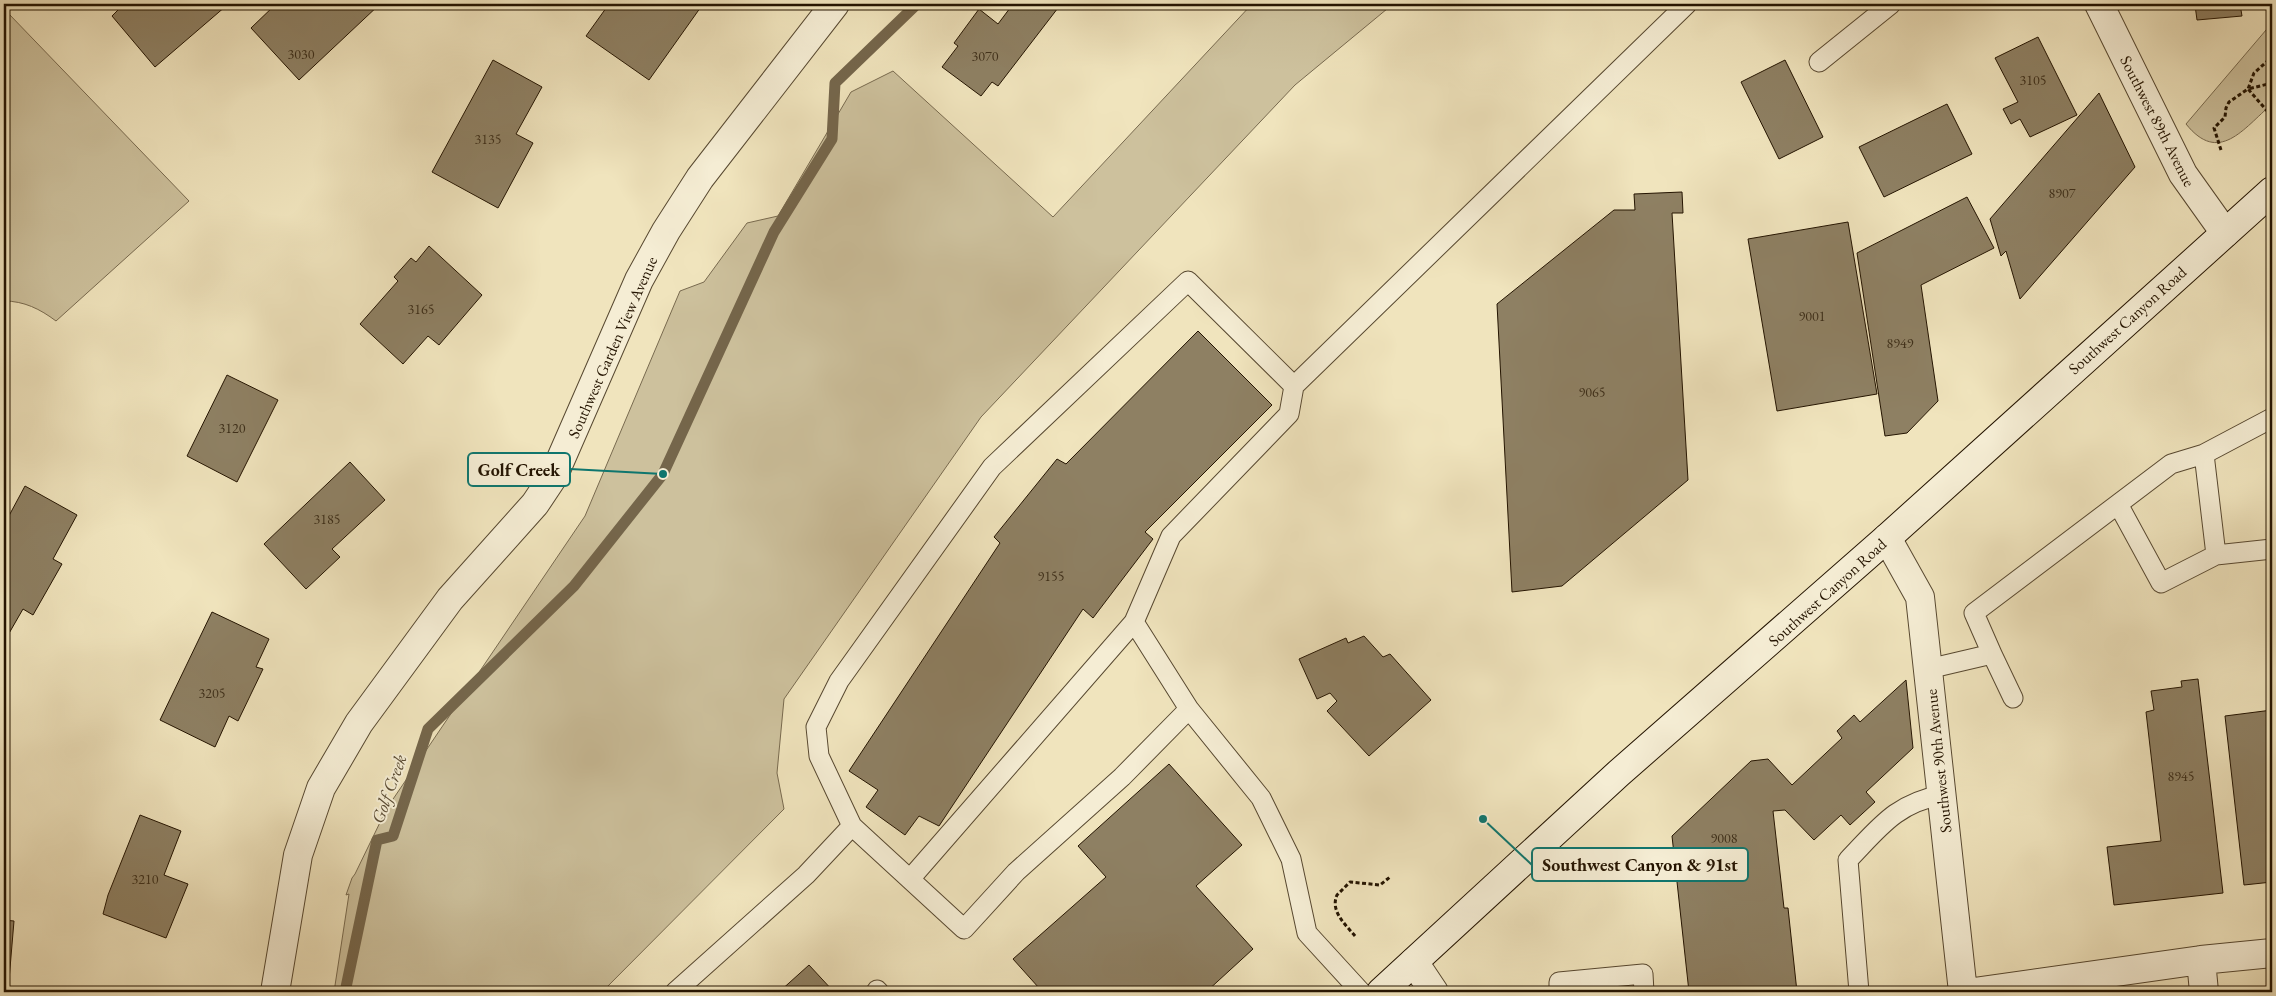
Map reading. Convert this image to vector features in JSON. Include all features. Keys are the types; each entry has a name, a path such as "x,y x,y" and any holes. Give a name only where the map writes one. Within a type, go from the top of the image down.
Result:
{"street":[{"name":"Southwest Garden View Avenue","path":"275,992 298,855 321,788 359,723 450,600 535,504 553,477 640,280 666,230 700,178 835,4"},
{"name":"Southwest 89th Avenue","path":"2099,4 2183,174 2226,233"},
{"name":"Southwest Canyon Road","path":"1381,992 1619,773 1887,538 2272,191"},
{"name":"Southwest 90th Avenue","path":"1887,538 1920,597 1963,992"},
{"path":"1974,992 2065,986 2201,960 2272,953"},
{"path":"2201,960 2204,992"},
{"path":"1414,962 1434,992"}],"lane":[{"path":"910,879 1134,622 1171,536 1289,414 1294,386 1687,4"},
{"path":"1819,62 1891,4"},
{"path":"1189,709 1122,777 1016,872 964,929 852,826 819,756 816,727 839,681 992,468 1188,281 1294,386"},
{"path":"2013,698 1974,613 2171,464 2204,454 2272,418"},
{"path":"2204,454 2216,555"},
{"path":"2118,504 2160,583 2216,555 2272,550"},
{"path":"1134,622 1189,709 1261,798 1290,859 1307,934 1361,992"},
{"path":"1928,669 1992,654"},
{"path":"1858,985 1848,860 1892,815 1921,799 1942,795"},
{"path":"675,992 806,875 852,826"},
{"path":"1560,992 1559,982 1643,974 1644,992"}],"path":[{"path":"2248,89 2254,73 2272,57"},
{"path":"2221,150 2214,128 2226,117 2226,108 2230,102 2248,89 2272,83"},
{"path":"2248,89 2268,112"},
{"path":"1354,936 1335,907 1337,894 1350,882 1380,884 1390,877"}],"shaded area":[{"path":"1252,4 1393,4 1295,85 981,417 784,699 777,773 784,809 602,992 334,992 349,894 346,895 352,878 387,808 585,516 680,291 704,282 747,223 778,216 851,92 893,71 1053,217"},
{"path":"9,14 189,201 56,321 32,306 4,301 4,18"},
{"path":"2272,23 2272,104 2241,132 2230,139 2220,142 2209,142 2198,136 2186,124"}],"building":[{"path":"124,4 224,4 226,6 155,67 112,16"},
{"path":"276,4 380,4 299,80 251,28"},
{"path":"609,4 703,4 649,80 586,36"},
{"path":"1013,4 1061,4 998,86 992,82 981,96 942,67 958,46 954,43 979,9 998,24"},
{"path":"2178,4 2240,4 2242,16 2197,20 2195,5 2179,7"},
{"path":"2038,37 2077,115 2030,137 2020,119 2011,124 2003,109 2018,102 1995,58"},
{"path":"493,60 542,87 516,134 533,143 498,208 432,172"},
{"path":"1785,60 1823,137 1779,159 1741,82"},
{"path":"2099,93 2135,167 2020,299 2006,251 2001,256 1990,219"},
{"path":"1947,104 1972,154 1884,197 1859,147"},
{"path":"1682,192 1683,213 1672,213 1688,480 1562,586 1512,592 1497,304 1614,210 1635,210 1634,194"},
{"path":"1967,197 1994,248 1921,285 1938,401 1907,433 1885,436 1857,253"},
{"path":"1848,222 1877,394 1777,411 1748,239"},
{"path":"429,246 482,295 439,345 428,336 403,364 360,324 398,281 394,277 411,258 416,262"},
{"path":"1198,331 1272,405 1145,532 1153,539 1093,618 1083,609 939,826 919,816 905,835 866,807 878,790 849,771 1000,543 994,537 1057,459 1066,464"},
{"path":"227,375 278,400 237,482 187,456"},
{"path":"350,462 385,500 332,549 340,557 306,589 264,544"},
{"path":"25,486 77,515 53,559 62,564 33,615 23,609 4,642 4,525"},
{"path":"212,612 269,639 256,667 263,669 238,721 229,716 215,747 160,720"},
{"path":"1364,636 1383,657 1390,654 1431,700 1369,756 1327,711 1337,701 1330,693 1317,699 1299,659 1346,638 1348,643"},
{"path":"2198,679 2223,893 2114,905 2107,847 2161,841 2146,712 2154,710 2151,691 2182,687 2181,681"},
{"path":"1906,680 1913,748 1866,792 1875,802 1850,825 1841,815 1814,840 1785,810 1773,811 1784,908 1788,908 1797,992 1689,992 1672,836 1751,761 1768,759 1792,785 1842,738 1837,731 1854,715 1860,722"},
{"path":"2272,710 2272,882 2244,885 2225,716"},
{"path":"1169,764 1242,845 1196,886 1253,949 1206,992 1034,992 1039,988 1013,959 1106,877 1078,846"},
{"path":"140,815 181,831 164,875 188,884 166,938 103,914 108,895"},
{"path":"4,920 14,921 8,992 4,992"},
{"path":"809,965 834,992 779,992"}],"waterway":[{"name":"Golf Creek","path":"345,992 377,840 393,836 428,729 574,586 663,474 774,232 832,139 835,83 917,4"}],"place":[{"name":"Golf Creek","path":"663,474"},
{"name":"Southwest Canyon & 91st","path":"1483,819"}]}
